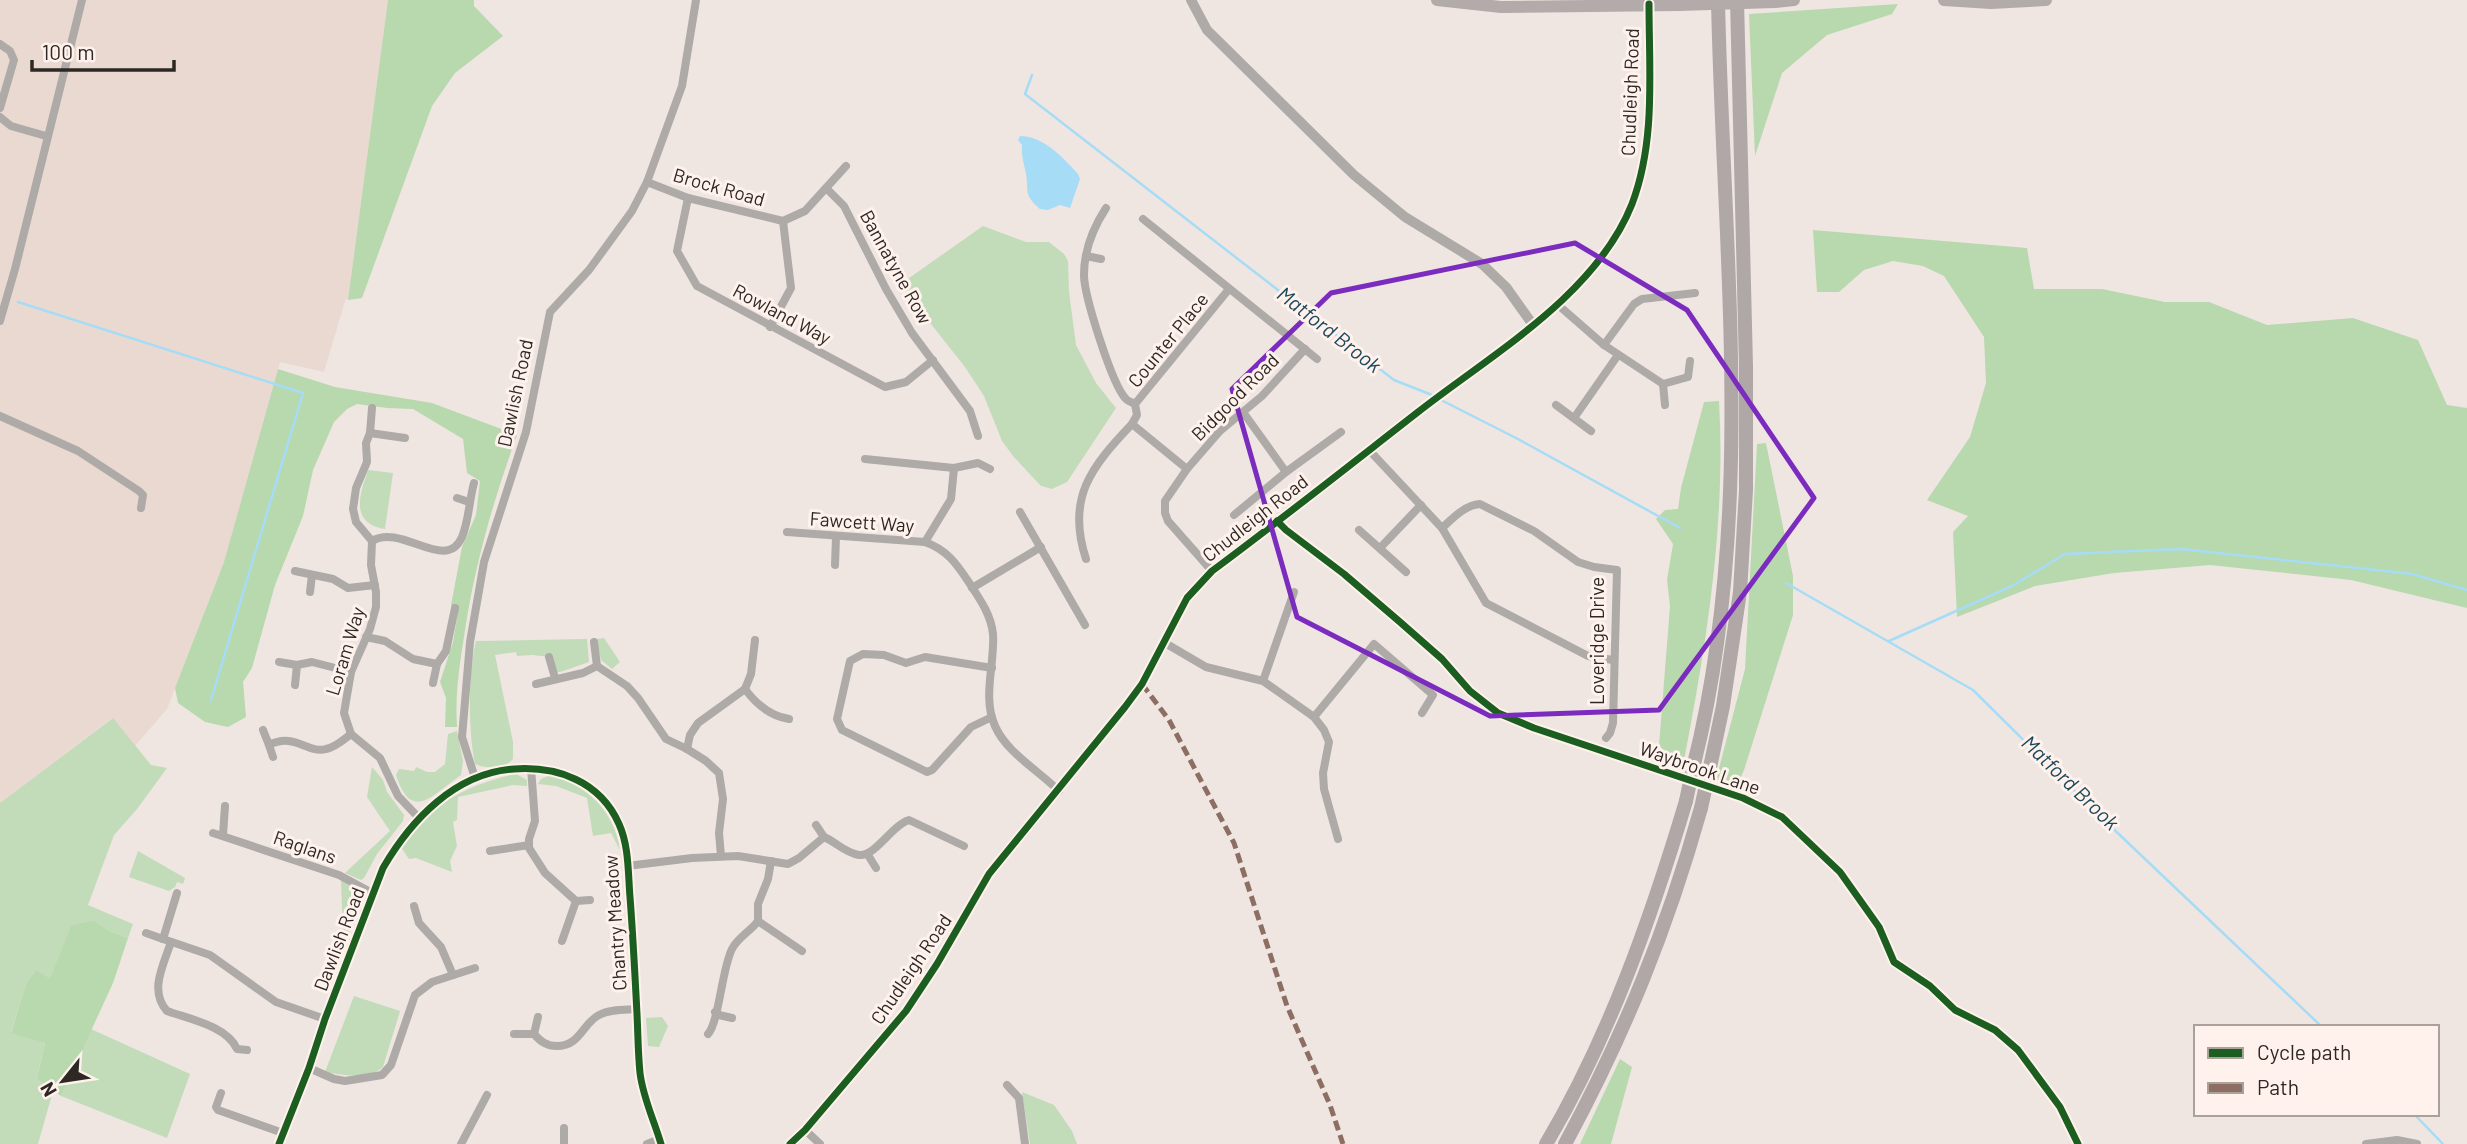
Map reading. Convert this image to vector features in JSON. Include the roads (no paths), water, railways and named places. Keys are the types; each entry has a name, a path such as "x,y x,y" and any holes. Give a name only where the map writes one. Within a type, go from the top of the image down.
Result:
{"highway":[{"path":"1546,1144 1597,1047 1667,865 1686,800 1716,655 1727,544 1731,467 1728,272 1718,0"},
{"path":"1565,1144 1615,1048 1666,924 1701,808 1723,706 1740,592 1746,490 1746,366 1737,0"}],"main road":[{"path":"1437,0 1501,7 1679,5 1794,0"},
{"path":"1944,0 2046,0"}],"street":[{"path":"0,321 82,0"},
{"name":"Dawlish Road","path":"279,1144 389,857 419,818 448,793 475,778 462,737 470,642 484,562 526,432 550,312 589,270 632,211 647,182 682,86 696,0"},
{"path":"1191,0 1207,30 1354,176 1405,217 1482,264 1506,286 1533,325"},
{"name":"Chudleigh Road","path":"790,1144 805,1130 906,1011 937,964 989,874 1136,692 1165,643 1187,598 1212,570 1533,325 1585,276 1608,247 1628,214 1644,160 1649,122 1648,5"},
{"path":"0,44 10,51 14,60 0,108"},
{"path":"0,117 11,126 46,136"},
{"name":"Brock Road","path":"647,182 688,198 783,221 805,211 846,166"},
{"name":"Bannatyne Row","path":"826,188 844,206 886,289 912,333 970,411 978,436"},
{"name":"Rowland Way","path":"688,198 677,251 697,286 885,387 906,382 933,360"},
{"path":"1106,208 1096,223 1086,256 1084,276 1091,316 1121,392 1135,404"},
{"name":"Bidgood Road","path":"1143,219 1317,359"},
{"path":"769,327 791,288 783,221"},
{"path":"1086,256 1101,259"},
{"name":"Counter Place","path":"1132,424 1136,415 1135,404 1229,289"},
{"path":"1604,345 1634,304 1642,299 1695,293"},
{"path":"1557,304 1604,345 1662,384 1688,377 1690,361"},
{"name":"Bidgood Road","path":"1212,570 1178,534 1165,513 1165,501 1187,469 1220,430 1262,396 1305,349"},
{"path":"1574,418 1618,355"},
{"path":"1662,384 1665,405"},
{"path":"1556,405 1591,431"},
{"path":"372,408 370,433 366,443 366,467 356,488 353,509 356,522 372,541 393,536 428,549 446,551 457,545 462,539 474,483"},
{"path":"1244,412 1286,472"},
{"path":"0,416 78,451 139,491 144,500 141,508"},
{"path":"1086,559 1079,539 1078,521 1086,484 1103,458 1132,424 1187,469"},
{"path":"1234,515 1286,472 1341,432"},
{"path":"370,433 405,438"},
{"path":"1369,450 1443,528 1486,603 1588,656 1613,660"},
{"path":"865,459 954,468 978,463 990,469"},
{"path":"925,542 951,499 954,468"},
{"path":"457,498 469,502"},
{"name":"Loveridge Drive","path":"1443,528 1460,512 1474,504 1480,504 1534,531 1578,562 1617,570 1613,723 1606,738"},
{"path":"1380,548 1421,505"},
{"path":"1020,512 1085,625"},
{"name":"Waybrook Lane","path":"1277,521 1400,622 1442,659 1470,691 1498,713 1534,728 1743,798 1782,817 1840,872 1879,927 1894,962 1930,986 1955,1010 1995,1030 2018,1050 2060,1107 2078,1144"},
{"path":"1359,530 1406,572"},
{"name":"Fawcett Way","path":"787,532 925,542 954,559 972,587 993,633 989,702 992,717 1001,736 1011,747 1059,790"},
{"path":"835,565 836,537"},
{"name":"Loram Way","path":"351,734 344,713 351,672 376,607 371,565 372,541"},
{"path":"972,587 1041,547"},
{"path":"295,571 333,579 348,588 375,585"},
{"path":"310,592 312,575"},
{"path":"1263,681 1294,592"},
{"path":"433,683 438,664 446,651 455,608"},
{"path":"366,637 391,644 413,659 438,664"},
{"path":"687,748 690,735 698,723 745,689 751,674 755,640"},
{"path":"594,642 597,666"},
{"path":"1165,643 1206,667 1263,681 1314,717 1329,742 1323,779 1326,804 1338,839"},
{"path":"1314,717 1374,644 1433,695 1422,713"},
{"path":"992,668 925,657 906,663 884,655 863,654 850,661 837,719 842,730 927,772 932,771 971,727 992,717"},
{"path":"549,657 555,678"},
{"path":"279,662 298,665 312,662 351,672"},
{"path":"295,685 298,665"},
{"path":"536,684 583,673 597,666"},
{"path":"597,666 628,686 666,740 687,748 710,764 721,778 721,856"},
{"path":"745,689 767,710 780,718 789,719"},
{"path":"263,730 274,757"},
{"path":"269,745 286,740 316,749 326,749 351,734 380,758 398,796 419,818"},
{"path":"530,768 535,821 529,845 531,852 545,873 576,901 590,900"},
{"name":"Chantry Meadow","path":"475,778 506,770 530,768 565,773 584,783 605,802 618,821 623,833 628,866 643,1090 661,1142"},
{"path":"223,835 225,806"},
{"path":"816,825 824,837 849,852 861,855 868,855 898,825 909,820 964,846"},
{"name":"Raglans","path":"213,833 339,875 374,894"},
{"path":"628,866 721,856 788,863 795,861 824,837"},
{"path":"489,851 529,845"},
{"path":"868,855 876,868"},
{"path":"708,1034 714,1026 731,949 758,921 758,904 768,879 771,861"},
{"path":"177,893 157,990 164,1008 214,1028 230,1039 237,1049 247,1050"},
{"path":"562,941 576,901"},
{"path":"414,906 419,923 441,947 453,975"},
{"path":"758,921 802,951"},
{"path":"146,933 210,955 276,1002 326,1019"},
{"path":"309,1068 345,1081 382,1075 391,1065 415,995 432,982 475,968"},
{"path":"514,1034 534,1034 546,1045 568,1045 603,1012 637,1009"},
{"path":"715,1012 719,1016 732,1018"},
{"path":"534,1034 538,1017"},
{"path":"1007,1085 1019,1098 1025,1144"},
{"path":"221,1093 216,1107 218,1110 283,1132"},
{"path":"461,1144 486,1095"},
{"path":"564,1128 564,1144"},
{"path":"805,1130 820,1144"},
{"path":"2366,1144 2396,1140 2417,1144"},
{"path":"647,1144 661,1142"}],"water":[{"path":"1020,136 1045,144 1078,174 1080,179 1070,208 1060,205 1048,210 1040,209 1031,200 1022,145 1018,140"}],"waterway":[{"name":"Matford Brook","path":"1032,75 1025,94 1394,380 1432,395"},
{"path":"18,302 303,393 211,700"},
{"name":"Matford Brook","path":"1441,400 1680,528"},
{"path":"1889,641 2012,586 2065,554 2181,549 2412,574 2467,590"},
{"name":"Matford Brook","path":"1786,583 1973,690 2104,820 2320,1025"},
{"name":"Matford Brook","path":"2416,1116 2443,1144"}]}
